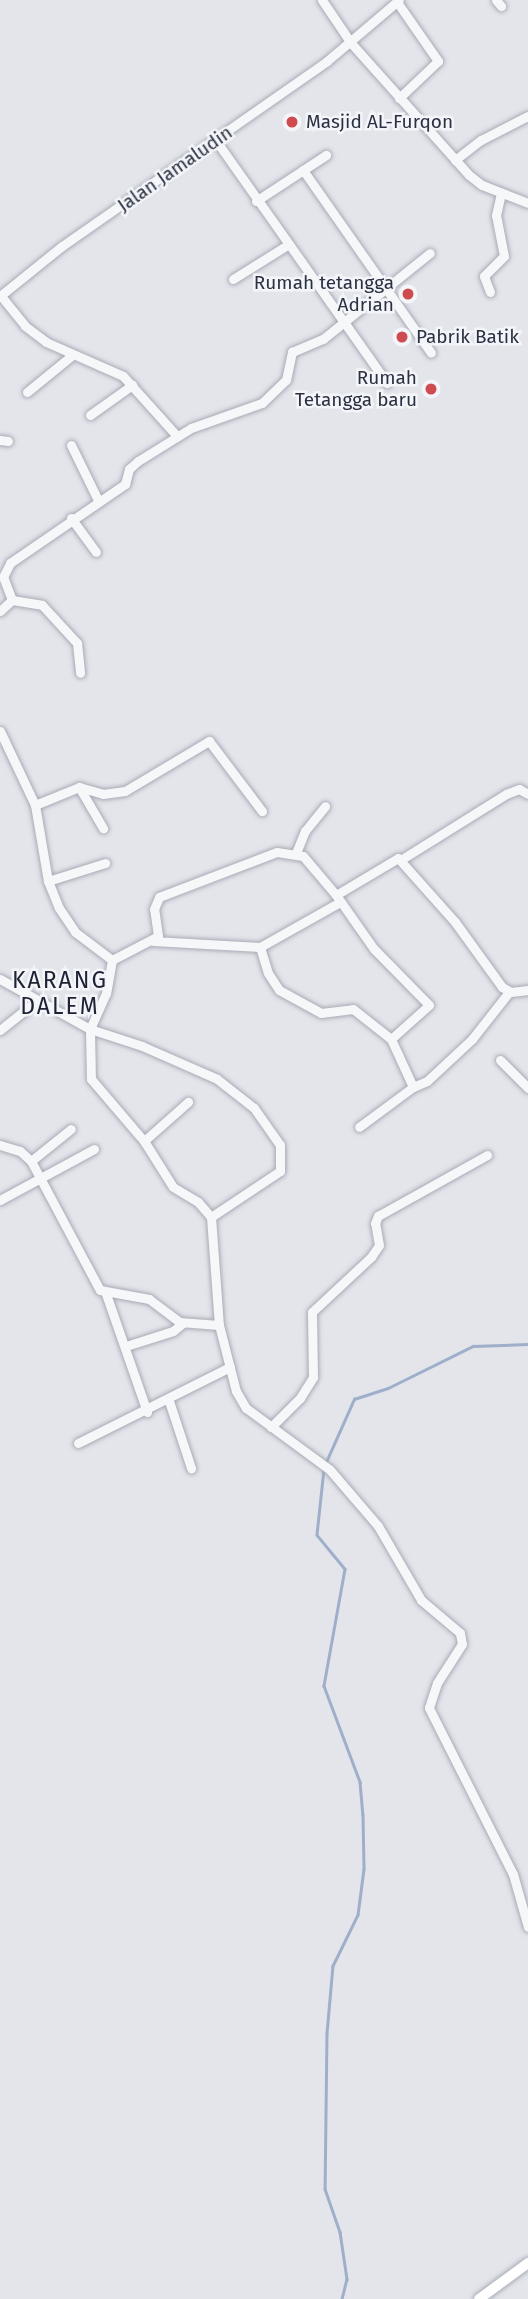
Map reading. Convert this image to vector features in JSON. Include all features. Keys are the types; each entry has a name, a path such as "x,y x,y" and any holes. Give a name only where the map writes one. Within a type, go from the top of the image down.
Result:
{"main road":[{"path":"479,2299 528,2263"}],"street":[{"path":"322,0 351,43 455,160 482,185 528,203"},
{"path":"398,1 438,61 399,98"},
{"name":"Jalan Jamaludin","path":"0,296 62,246 217,142 351,43 398,1"},
{"path":"455,160 481,140 528,116"},
{"path":"217,142 256,201 346,321 387,383"},
{"path":"256,201 326,155"},
{"path":"303,170 431,354"},
{"path":"490,292 484,276 504,256 496,215 501,193"},
{"path":"233,279 289,244"},
{"path":"12,600 3,577 5,569 71,518 125,484 131,466 177,436 262,403 286,380 292,352 323,339 430,253"},
{"path":"0,296 25,326 71,356 107,366 132,385 177,436"},
{"path":"27,392 71,356"},
{"path":"90,415 132,385"},
{"path":"71,445 98,500"},
{"path":"71,518 96,552"},
{"path":"0,611 12,600 34,602 52,613 81,650 80,673"},
{"path":"0,730 35,805 48,881 65,920 112,960"},
{"path":"35,805 79,787 103,794 125,791 209,741 262,811"},
{"path":"79,787 103,828"},
{"path":"153,941 260,947 338,898 382,865 402,859 506,794 519,789 528,794"},
{"path":"296,853 305,831 325,806"},
{"path":"112,960 153,941 158,936 154,909 159,897 277,852 296,853 315,866 374,948 429,1005 391,1039"},
{"path":"402,859 509,992"},
{"path":"48,881 105,863"},
{"path":"260,947 279,990 321,1013 353,1009 391,1039 413,1087"},
{"path":"112,960 106,993 90,1030 91,1079 144,1141 177,1191 198,1202 211,1217 219,1325 241,1401 271,1427 330,1470 378,1526 421,1600 462,1636 429,1708 513,1874 528,1927"},
{"path":"0,979 35,1002 90,1030 142,1045 228,1085 254,1108 280,1145 282,1163 275,1178 211,1217"},
{"path":"359,1127 413,1087 427,1081 472,1039 509,992 528,990"},
{"path":"0,1030 35,1002"},
{"path":"500,1060 528,1088"},
{"path":"144,1141 188,1102"},
{"path":"32,1161 71,1129"},
{"path":"0,1145 32,1161 70,1228 89,1275 106,1294 147,1412"},
{"path":"0,1200 40,1175 94,1149"},
{"path":"271,1427 300,1398 313,1377 312,1312 371,1257 379,1245 374,1223 378,1216 487,1155"},
{"path":"106,1294 149,1299 183,1322 219,1325"},
{"path":"126,1346 173,1331 183,1322"},
{"path":"78,1443 170,1401 230,1367"},
{"path":"170,1401 191,1468"}],"waterway":[{"path":"326,1462 354,1399 388,1388 473,1346 528,1344"},
{"path":"324,1469 317,1535 345,1569 324,1686 360,1782 363,1815 364,1869 358,1915 333,1966 327,2033 325,2189 340,2232 347,2279 342,2299"}],"place":[{"name":"Masjid AL-Furqon","path":"292,122"},
{"name":"Rumah tetangga Adrian","path":"408,294"},
{"name":"Pabrik Batik","path":"402,337"},
{"name":"Rumah Tetangga baru","path":"431,389"}],"district":[{"name":"KARANG DALEM","path":"60,993"}]}
